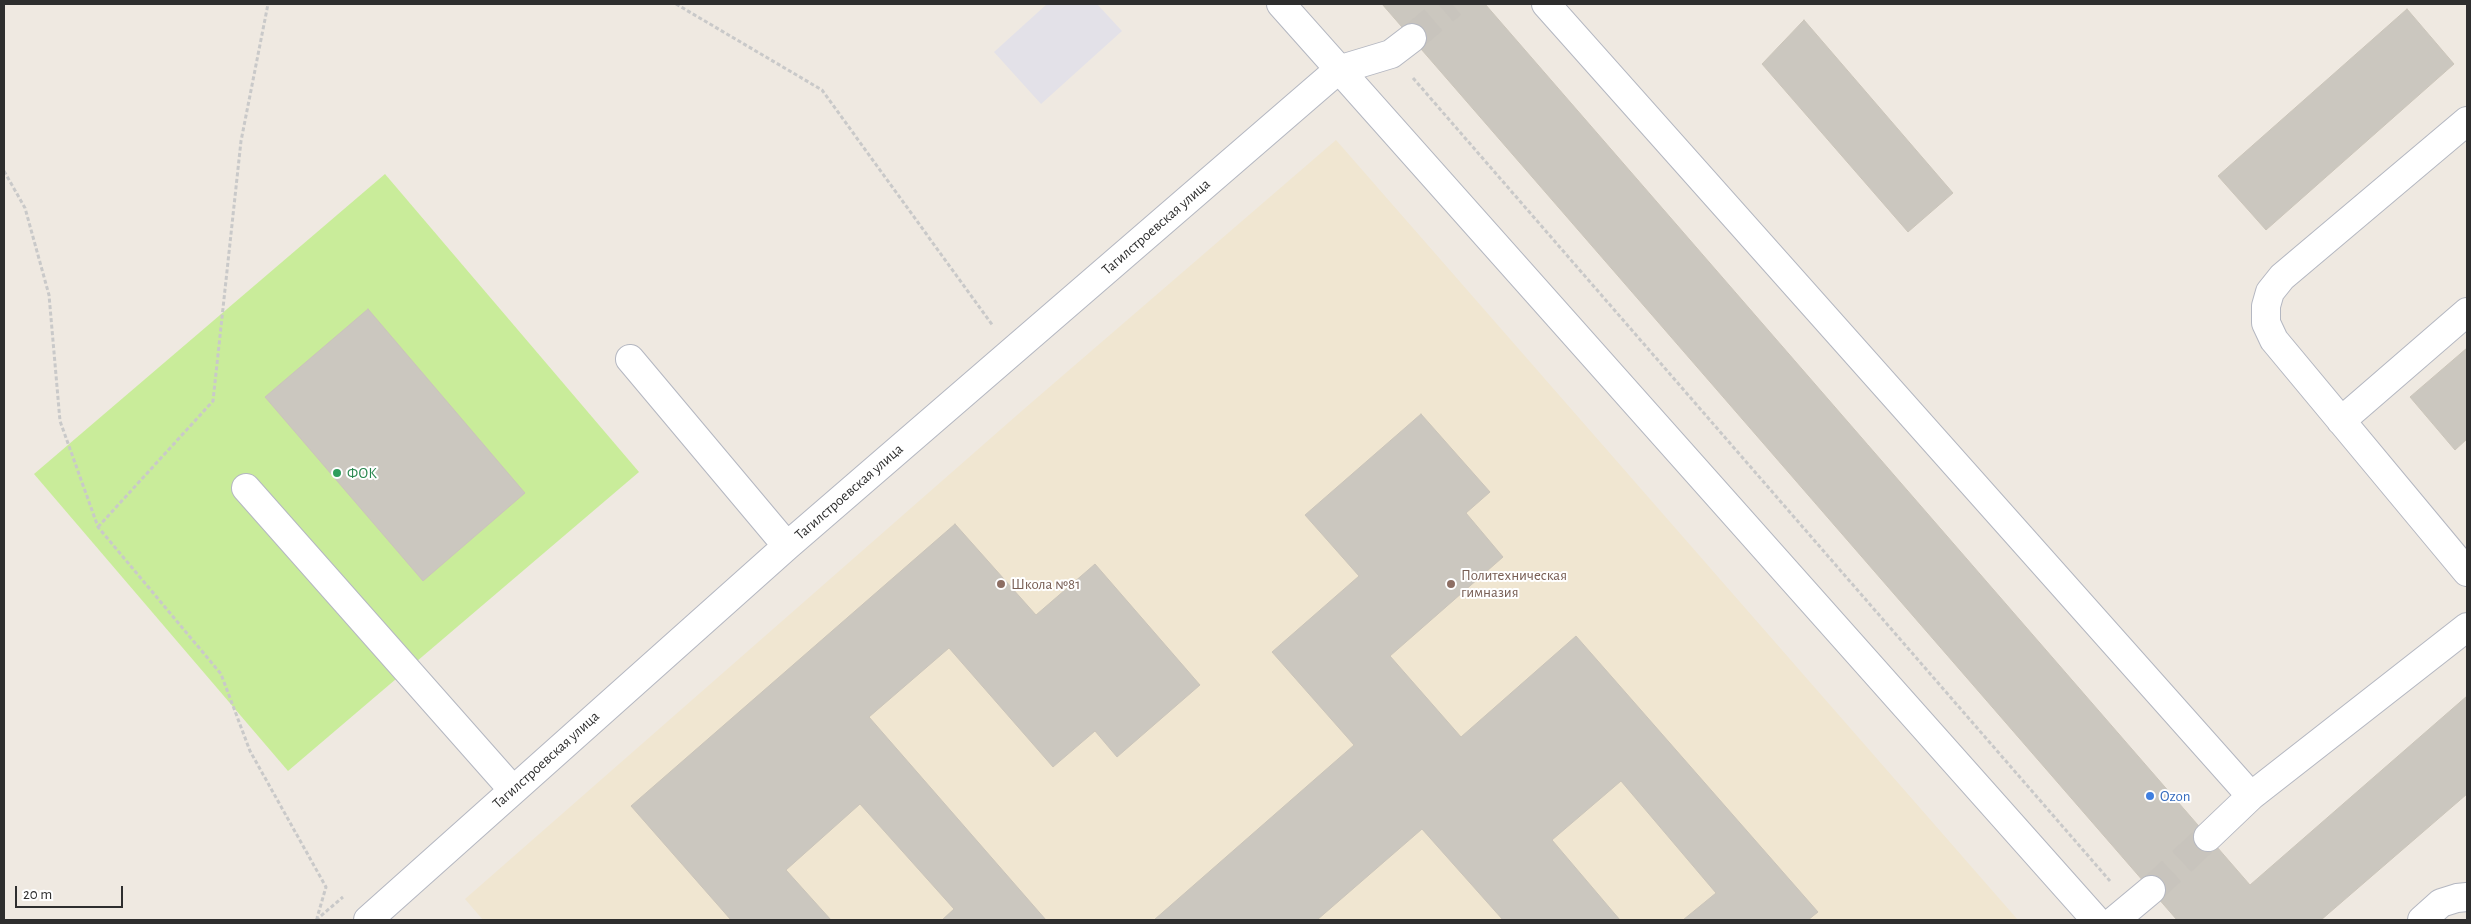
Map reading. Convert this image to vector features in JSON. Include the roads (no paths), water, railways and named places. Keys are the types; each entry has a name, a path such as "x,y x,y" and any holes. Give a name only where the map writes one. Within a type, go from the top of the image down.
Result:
{"street":[{"path":"1281,4 2096,920"},
{"path":"1546,4 2251,796"},
{"path":"1338,70 1402,46"},
{"name":"Тагилстроевская улица","path":"368,920 787,546 1338,70"},
{"path":"2467,121 2282,277 2270,292 2266,306 2266,323 2274,340 2467,572"},
{"path":"2341,421 2467,312"},
{"path":"630,359 787,546"},
{"path":"246,488 513,790"},
{"path":"2208,836 2251,796 2467,626"},
{"path":"2422,920 2442,903 2457,898 2467,898"}],"tunnel":[{"path":"1412,38 1452,4"},
{"path":"2151,890 2208,837"}],"place":[{"name":"ФОК","path":"337,473"},
{"name":"Школа №81","path":"1001,584"},
{"name":"Политехническая гимназия","path":"1451,584"},
{"name":"Ozon","path":"2150,796"}]}
